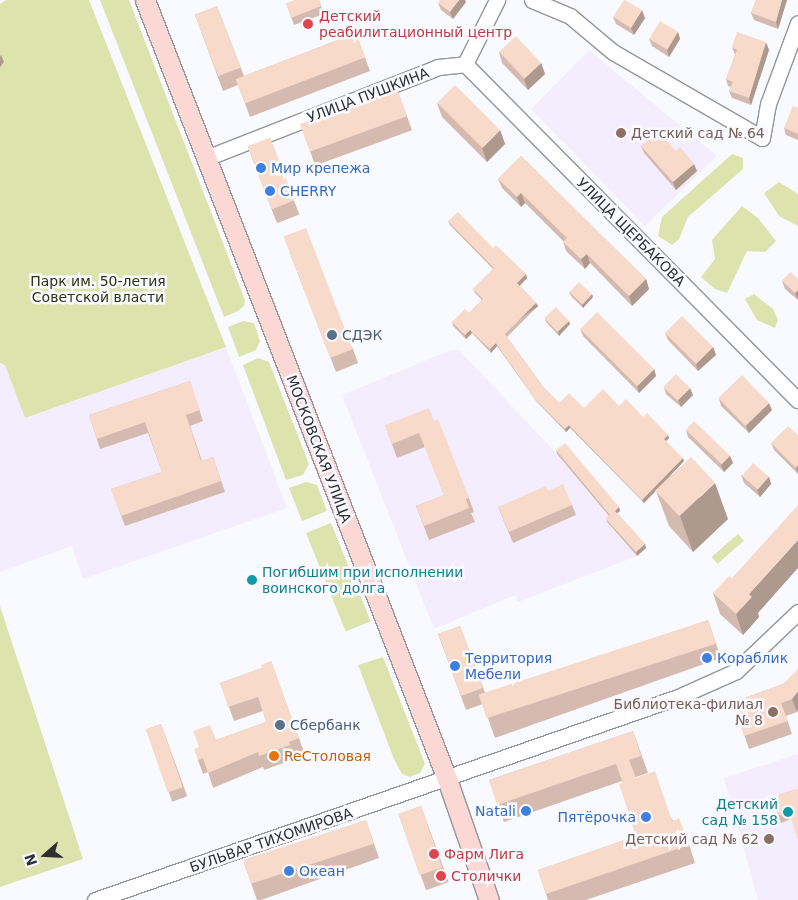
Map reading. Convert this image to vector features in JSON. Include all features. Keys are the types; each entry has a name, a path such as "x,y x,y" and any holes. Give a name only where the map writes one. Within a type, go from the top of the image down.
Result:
{"main road":[{"name":"МОСКОВСКАЯ УЛИЦА","path":"145,0 447,779 489,900"}],"street":[{"path":"465,64 497,0"},
{"path":"532,0 570,16 613,52 762,138 768,104 798,23"},
{"name":"УЛИЦА ПУШКИНА","path":"206,158 438,67 465,64"},
{"name":"УЛИЦА ЩЕРБАКОВА","path":"465,64 798,400"},
{"name":"БУЛЬВАР ТИХОМИРОВА","path":"95,900 447,779 711,683 743,665 798,612"}],"shaded area":[{"name":"Детский сад № 64","path":"589,50 717,156 645,226 531,109"},
{"path":"226,347 287,508 83,579 72,546 0,572 0,363 5,365 26,418"},
{"path":"451,350 459,350 557,454 611,518 607,523 637,556 518,602 515,595 434,629 342,395"},
{"name":"Детский сад № 62","path":"798,754 798,900 758,900 724,778"}],"green space":[{"name":"Парк им. 50-летия Советской власти","path":"6,0 89,0 226,347 25,418 5,365 0,363 0,4"},
{"path":"100,0 129,0 245,300 244,306 238,311 224,317"},
{"path":"732,154 743,158 743,169 688,217 679,239 672,245 658,236 662,217"},
{"path":"779,182 798,194 798,226 779,216 764,193"},
{"path":"742,206 758,218 776,241 765,252 747,251 727,293 715,289 701,277 715,259 712,240"},
{"path":"754,294 773,309 778,320 775,328 757,320 745,299"},
{"path":"243,321 254,323 260,341 256,350 239,357 228,327"},
{"path":"258,358 269,362 309,464 303,475 286,480 243,365"},
{"path":"306,482 317,485 327,511 302,521 289,488"},
{"path":"331,523 371,621 346,631 306,533"},
{"path":"738,534 744,541 717,564 712,557"},
{"path":"0,606 83,859 0,887"},
{"path":"383,657 425,764 420,773 410,777 402,774 394,759 358,665"}],"building":[{"path":"295,0 319,0 321,6 291,18 286,3"},
{"path":"440,0 459,0 450,12 438,3"},
{"path":"624,0 642,10 631,28 613,17"},
{"path":"756,0 782,0 776,22 751,13"},
{"path":"217,6 241,68 218,76 195,15"},
{"path":"660,21 678,32 667,50 649,39"},
{"path":"737,32 766,42 749,98 729,91 733,82 726,79 737,50 732,47"},
{"path":"356,33 365,57 245,104 236,79"},
{"path":"516,36 541,63 524,79 499,52"},
{"path":"455,85 500,130 483,148 437,103"},
{"path":"397,89 407,116 310,151 300,124"},
{"path":"793,106 798,108 798,134 784,128"},
{"path":"658,131 676,151 680,147 694,164 673,182 641,146"},
{"path":"270,138 294,201 272,209 248,147"},
{"path":"521,156 646,279 629,296 587,254 581,259 563,242 567,238 521,193 517,197 498,179"},
{"path":"458,212 493,248 496,245 526,274 517,283 536,303 505,334 544,388 559,403 569,393 584,408 603,389 619,406 626,399 643,417 647,413 668,435 664,439 683,458 642,500 569,425 565,429 534,398 496,343 490,349 470,330 465,335 452,322 465,309 469,313 483,299 473,289 494,268 448,221"},
{"path":"306,228 353,349 330,358 284,237"},
{"path":"791,272 798,279 798,290 795,293 782,281"},
{"path":"579,282 592,294 583,305 569,292"},
{"path":"556,307 569,321 557,332 544,318"},
{"path":"597,312 654,369 637,386 580,329"},
{"path":"682,316 713,347 696,364 665,333"},
{"path":"676,374 690,388 677,401 663,387"},
{"path":"742,375 769,403 745,426 718,398"},
{"path":"190,381 200,410 186,415 201,461 213,457 221,481 121,516 111,489 162,472 145,422 97,439 89,415"},
{"path":"429,408 434,421 438,419 469,498 466,499 469,508 424,526 416,506 444,495 419,433 392,444 385,425"},
{"path":"694,421 730,456 722,464 686,430"},
{"path":"788,426 798,435 798,465 796,468 771,443"},
{"path":"565,443 619,507 615,511 645,544 636,552 606,519 610,515 556,450"},
{"path":"691,457 715,483 679,516 655,490"},
{"path":"753,463 769,477 758,490 742,476"},
{"path":"563,484 572,505 509,532 498,507 546,486 548,491"},
{"path":"798,505 798,540 749,594 752,597 736,614 713,593 729,576 732,578"},
{"path":"708,620 716,644 487,718 479,694"},
{"path":"460,626 483,688 461,696 438,634"},
{"path":"271,661 299,738 289,742 290,745 259,756 258,752 208,773 203,758 198,760 194,749 199,747 193,731 210,725 216,740 266,722 258,697 228,707 220,683 262,668 261,665"},
{"path":"798,669 798,691 792,699 781,703 788,721 744,736 733,702 783,684"},
{"path":"161,724 183,787 168,793 146,729"},
{"path":"633,731 641,756 629,760 636,778 655,771 672,821 679,818 689,845 546,894 538,870 636,836 619,784 623,783 616,764 497,805 489,780"},
{"name":"Детский сад № 158","path":"797,789 798,840 789,812 779,815 772,797"},
{"path":"421,806 442,867 419,875 398,814"},
{"path":"366,820 374,844 251,884 243,860"}],"place":[{"name":"Детский реабилитационный центр","path":"308,24"},
{"name":"Детский сад № 64","path":"621,133"},
{"name":"Мир крепежа","path":"261,168"},
{"name":"CHERRY","path":"270,191"},
{"name":"СДЭК","path":"332,335"},
{"name":"Погибшим при исполнении воинского долга","path":"252,580"},
{"name":"Кораблик","path":"707,658"},
{"name":"Территория Мебели","path":"455,666"},
{"name":"Библиотека-филиал № 8","path":"773,712"},
{"name":"Сбербанк","path":"280,725"},
{"name":"ReСтоловая","path":"274,756"},
{"name":"Natali","path":"526,811"},
{"name":"Детский сад № 158","path":"788,812"},
{"name":"Пятёрочка","path":"646,817"},
{"name":"Детский сад № 62","path":"769,839"},
{"name":"Фарм Лига","path":"434,854"},
{"name":"Океан","path":"289,871"},
{"name":"Столички","path":"441,876"}]}
